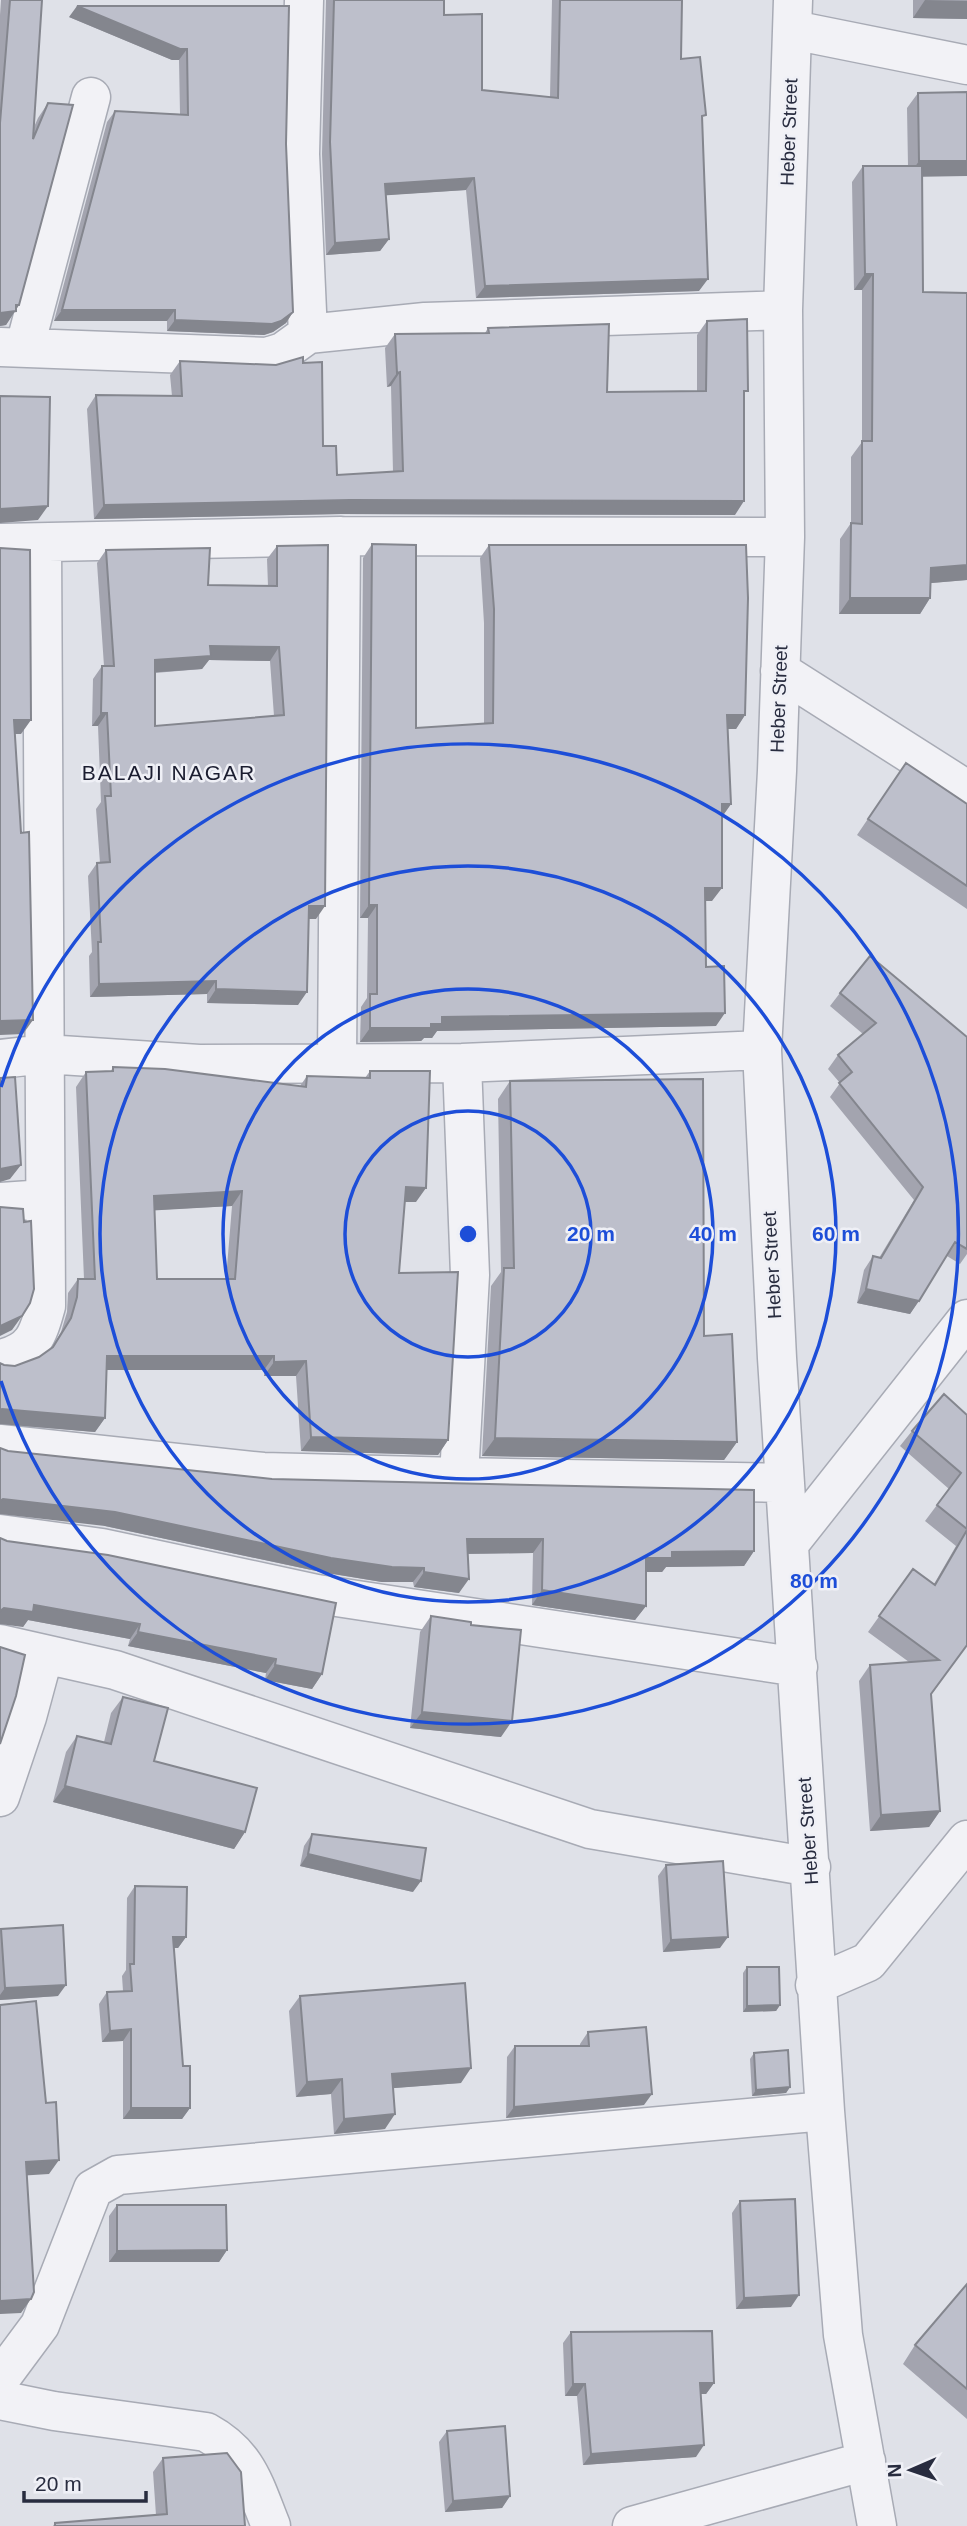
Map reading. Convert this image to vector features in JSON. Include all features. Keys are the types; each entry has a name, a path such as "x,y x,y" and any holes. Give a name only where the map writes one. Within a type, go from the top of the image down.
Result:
{"street":[{"path":"304,0 300,154 308,334"},
{"path":"793,15 967,65"},
{"name":"Heber Street","path":"793,15 783,310 785,537 762,1049 785,1483 825,2111 843,2335 877,2526"},
{"path":"91,96 13,346 267,357 283,352 308,334 425,322 783,310"},
{"path":"0,543 341,536 785,537"},
{"path":"337,1062 341,536"},
{"path":"0,1359 15,1356 38,1337 46,1306 42,543"},
{"path":"780,671 967,790"},
{"path":"0,1059 45,1054 199,1064 462,1063 762,1049"},
{"path":"459,1476 470,1275 462,1063"},
{"path":"0,1202 45,1199"},
{"path":"789,1544 967,1319"},
{"path":"0,1444 263,1472 785,1483"},
{"path":"0,1534 102,1548 317,1594 798,1667"},
{"path":"0,1644 115,1670 590,1829 811,1867"},
{"path":"0,1797 44,1654"},
{"path":"816,1984 868,1962 967,1840"},
{"path":"0,2379 40,2325 93,2189 118,2175 825,2111"},
{"path":"0,2400 54,2412 206,2432 226,2443 248,2466 271,2526"},
{"path":"632,2526 866,2461"}],"building":[{"path":"10,0 42,0 33,139 48,103 73,105 19,305 16,305 16,311 0,313 0,123"},
{"path":"334,0 444,0 444,15 482,14 482,90 558,98 560,0 682,0 681,59 700,57 706,115 702,116 708,279 485,286 474,178 385,184 389,239 335,243 330,142"},
{"path":"77,6 289,6 286,144 293,312 281,321 272,324 175,320 175,310 62,310 115,111 188,115 187,49 180,49"},
{"path":"967,92 967,161 919,161 918,93"},
{"path":"863,166 922,166 923,292 967,293 967,565 931,568 930,598 850,598 851,523 862,524 862,441 872,441 873,274 865,274"},
{"path":"747,319 748,391 744,391 744,501 350,500 104,505 96,395 182,396 180,361 276,365 303,357 303,363 322,362 323,446 336,446 337,475 403,471 400,372 397,373 395,334 489,333 488,328 609,324 607,392 706,391 707,321"},
{"path":"0,396 50,397 48,506 0,509"},
{"path":"372,544 416,545 416,728 493,723 494,609 489,545 746,545 748,598 745,715 727,715 731,804 722,804 722,888 705,888 706,967 724,966 725,1013 442,1017 442,1024 431,1024 431,1028 370,1028 370,994 377,994 377,905 369,905"},
{"path":"328,545 325,906 309,906 307,992 216,989 216,981 99,984 98,942 101,942 97,863 110,862 105,796 111,796 107,713 101,713 102,666 114,666 106,550 210,548 208,585 277,586 277,546","holes":["210,646 279,647 284,715 155,726 155,660 211,656"]},
{"path":"0,548 30,550 31,720 14,720 21,833 29,832 33,1020 0,1021"},
{"path":"906,763 967,804 967,886 868,819"},
{"path":"870,956 967,1037 967,1249 955,1242 919,1301 866,1289 873,1256 881,1258 923,1187 839,1083 852,1072 838,1055 876,1023 840,993"},
{"path":"113,1067 165,1069 306,1087 307,1076 370,1078 370,1071 430,1071 426,1188 406,1187 399,1273 458,1272 448,1440 311,1437 306,1361 274,1362 274,1356 107,1356 105,1418 2,1409 0,1411 0,1363 15,1366 39,1357 53,1347 71,1318 77,1297 78,1279 95,1279 86,1072 113,1071","holes":["242,1191 235,1279 157,1279 154,1196"]},
{"path":"15,1077 21,1165 0,1169 0,1078"},
{"path":"703,1079 704,1336 732,1334 737,1442 495,1438 504,1268 514,1268 510,1081"},
{"path":"0,1207 23,1209 24,1222 31,1221 34,1289 22,1316 0,1326"},
{"path":"944,1394 967,1415 967,1529 937,1505 961,1473 912,1431"},
{"path":"0,1448 272,1479 754,1490 754,1551 672,1552 672,1558 646,1558 646,1606 542,1590 543,1539 467,1539 469,1579 424,1572 424,1568 392,1567 331,1558 115,1512 3,1499 0,1501"},
{"path":"967,1530 967,1645 931,1694 940,1811 881,1815 870,1665 939,1660 879,1616 913,1569 935,1585"},
{"path":"0,1538 108,1555 336,1603 322,1674 275,1665 276,1659 138,1632 140,1624 34,1605 33,1612 4,1608 0,1611"},
{"path":"431,1616 471,1622 471,1625 521,1630 512,1721 422,1712"},
{"path":"0,1647 25,1655 16,1696 0,1744"},
{"path":"123,1697 168,1708 154,1761 257,1788 245,1832 65,1786 77,1736 111,1744"},
{"path":"312,1834 426,1848 421,1881 308,1854"},
{"path":"723,1861 728,1937 671,1940 666,1865"},
{"path":"135,1886 187,1887 186,1937 173,1937 183,2066 190,2066 190,2108 131,2108 131,2029 110,2031 107,1992 132,1991 130,1964 134,1964"},
{"path":"63,1925 66,1985 5,1988 1,1929"},
{"path":"747,1967 779,1967 780,2005 747,2006"},
{"path":"465,1983 471,2068 392,2074 395,2114 344,2119 342,2079 307,2082 300,1996"},
{"path":"36,2001 46,2103 56,2102 59,2160 26,2162 34,2292 31,2299 0,2301 0,2005"},
{"path":"646,2027 652,2094 514,2107 515,2046 589,2046 588,2032"},
{"path":"788,2050 790,2087 756,2090 754,2053"},
{"path":"795,2199 799,2295 744,2298 740,2201"},
{"path":"117,2205 226,2205 227,2250 117,2251"},
{"path":"967,2284 967,2389 915,2345"},
{"path":"712,2331 714,2383 700,2383 704,2445 591,2454 585,2384 573,2384 571,2332"},
{"path":"505,2426 510,2496 453,2501 447,2431"},
{"path":"227,2453 241,2472 245,2526 55,2526 55,2523 167,2514 163,2458"}],"district":[{"name":"BALAJI NAGAR","path":"169,772"}]}
